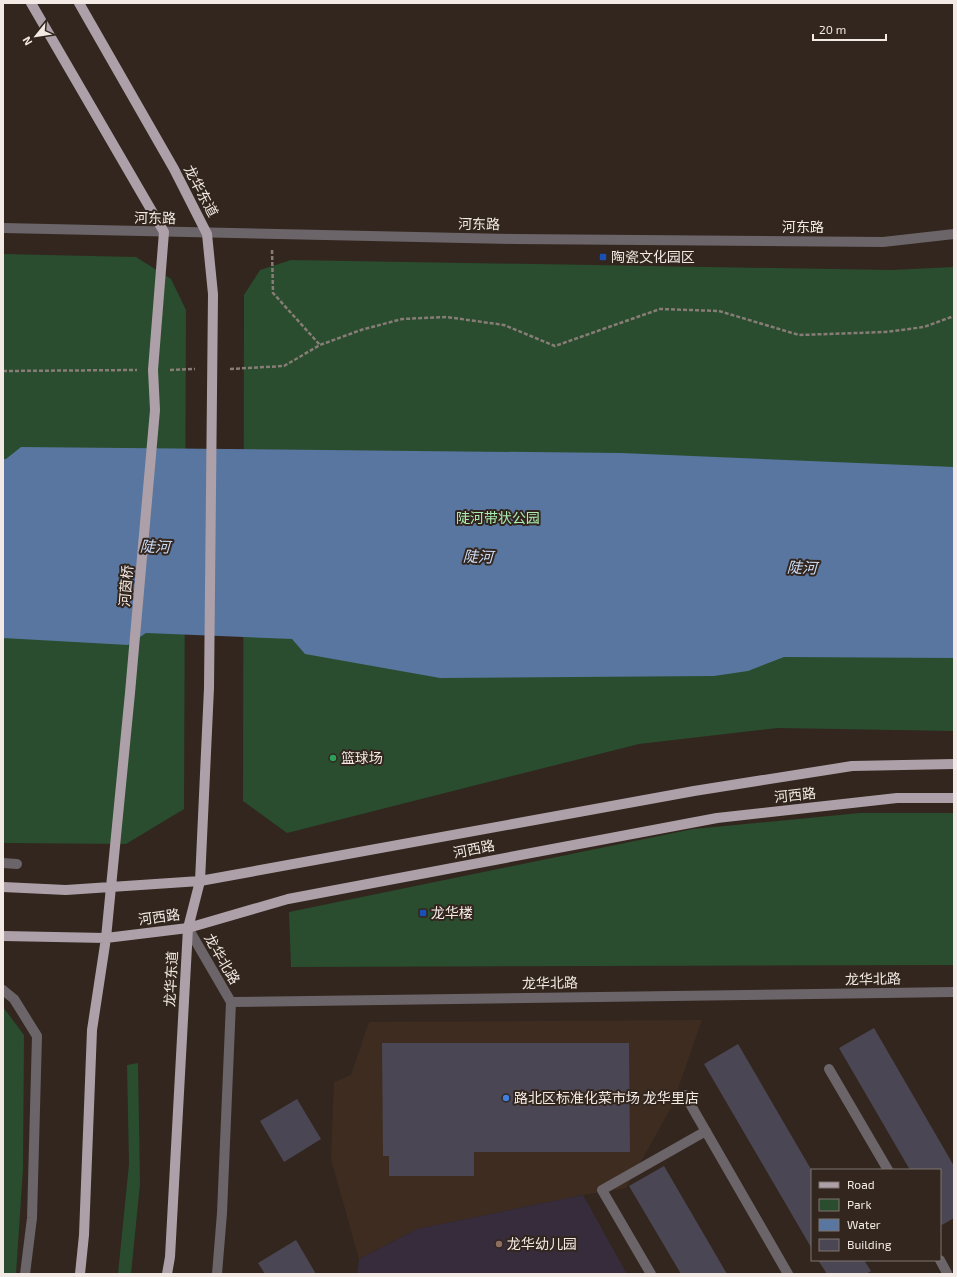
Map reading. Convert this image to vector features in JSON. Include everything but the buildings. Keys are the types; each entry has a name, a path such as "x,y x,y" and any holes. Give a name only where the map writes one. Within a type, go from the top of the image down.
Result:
{"main road":[{"path":"31,3 164,232 153,370"},
{"name":"龙华东道","path":"79,3 174,169 207,234 213,294 209,688 200,881 188,928 170,1257 167,1274"},
{"name":"河茵桥","path":"111,887 155,410 153,370"},
{"name":"河西路","path":"3,886 66,890 200,881 694,791 844,767 954,764"},
{"name":"河西路","path":"3,936 106,938 188,928 288,899 717,818 897,798 954,798"},
{"path":"80,1274 84,1235 92,1030 106,938 111,887"}],"street":[{"name":"河东路","path":"3,228 207,234 514,239 883,242 954,234"},
{"path":"3,864 17,864"},
{"name":"龙华北路","path":"188,928 231,1002 954,992"},
{"path":"3,990 14,999 37,1036 32,1218 25,1274"},
{"path":"217,1274 222,1213 231,1002"},
{"path":"830,1069 887,1169"},
{"path":"685,1094 788,1274"},
{"path":"650,1274 602,1190 706,1131"},
{"path":"941,1261 949,1272"}],"path":[{"path":"272,235 272,293 320,345"},
{"path":"3,371 212,369 284,366 320,345 361,330 402,319 447,317 504,325 555,346 660,309 719,311 799,335 884,332 924,327 954,316"}],"shaded area":[{"path":"702,1020 672,1106 626,1188 583,1195 417,1229 359,1259 331,1159 334,1082 351,1075 369,1022"},
{"name":"龙华幼儿园","path":"583,1195 627,1274 357,1274 359,1259 417,1229"}],"green space":[{"path":"3,254 136,257 171,279 186,310 184,809 126,844 3,843"},
{"name":"陡河带状公园","path":"291,260 891,270 954,267 954,731 778,728 639,744 287,833 243,801 244,295 260,270"},
{"path":"860,813 954,813 954,965 291,967 289,912 693,829"},
{"path":"3,1007 24,1035 23,1169 16,1274 3,1274"},
{"path":"138,1063 140,1184 131,1274 118,1274 129,1164 127,1065"}],"water":[{"name":"陡河","path":"21,447 621,453 954,467 954,658 784,657 748,671 714,676 440,678 305,654 292,639 146,633 128,645 3,638 3,459 6,459"}],"place":[{"name":"陶瓷文化园区","path":"603,257"},
{"name":"篮球场","path":"333,758"},
{"name":"龙华楼","path":"423,913"},
{"name":"路北区标准化菜市场 龙华里店","path":"506,1098"},
{"name":"龙华幼儿园","path":"499,1244"}]}
